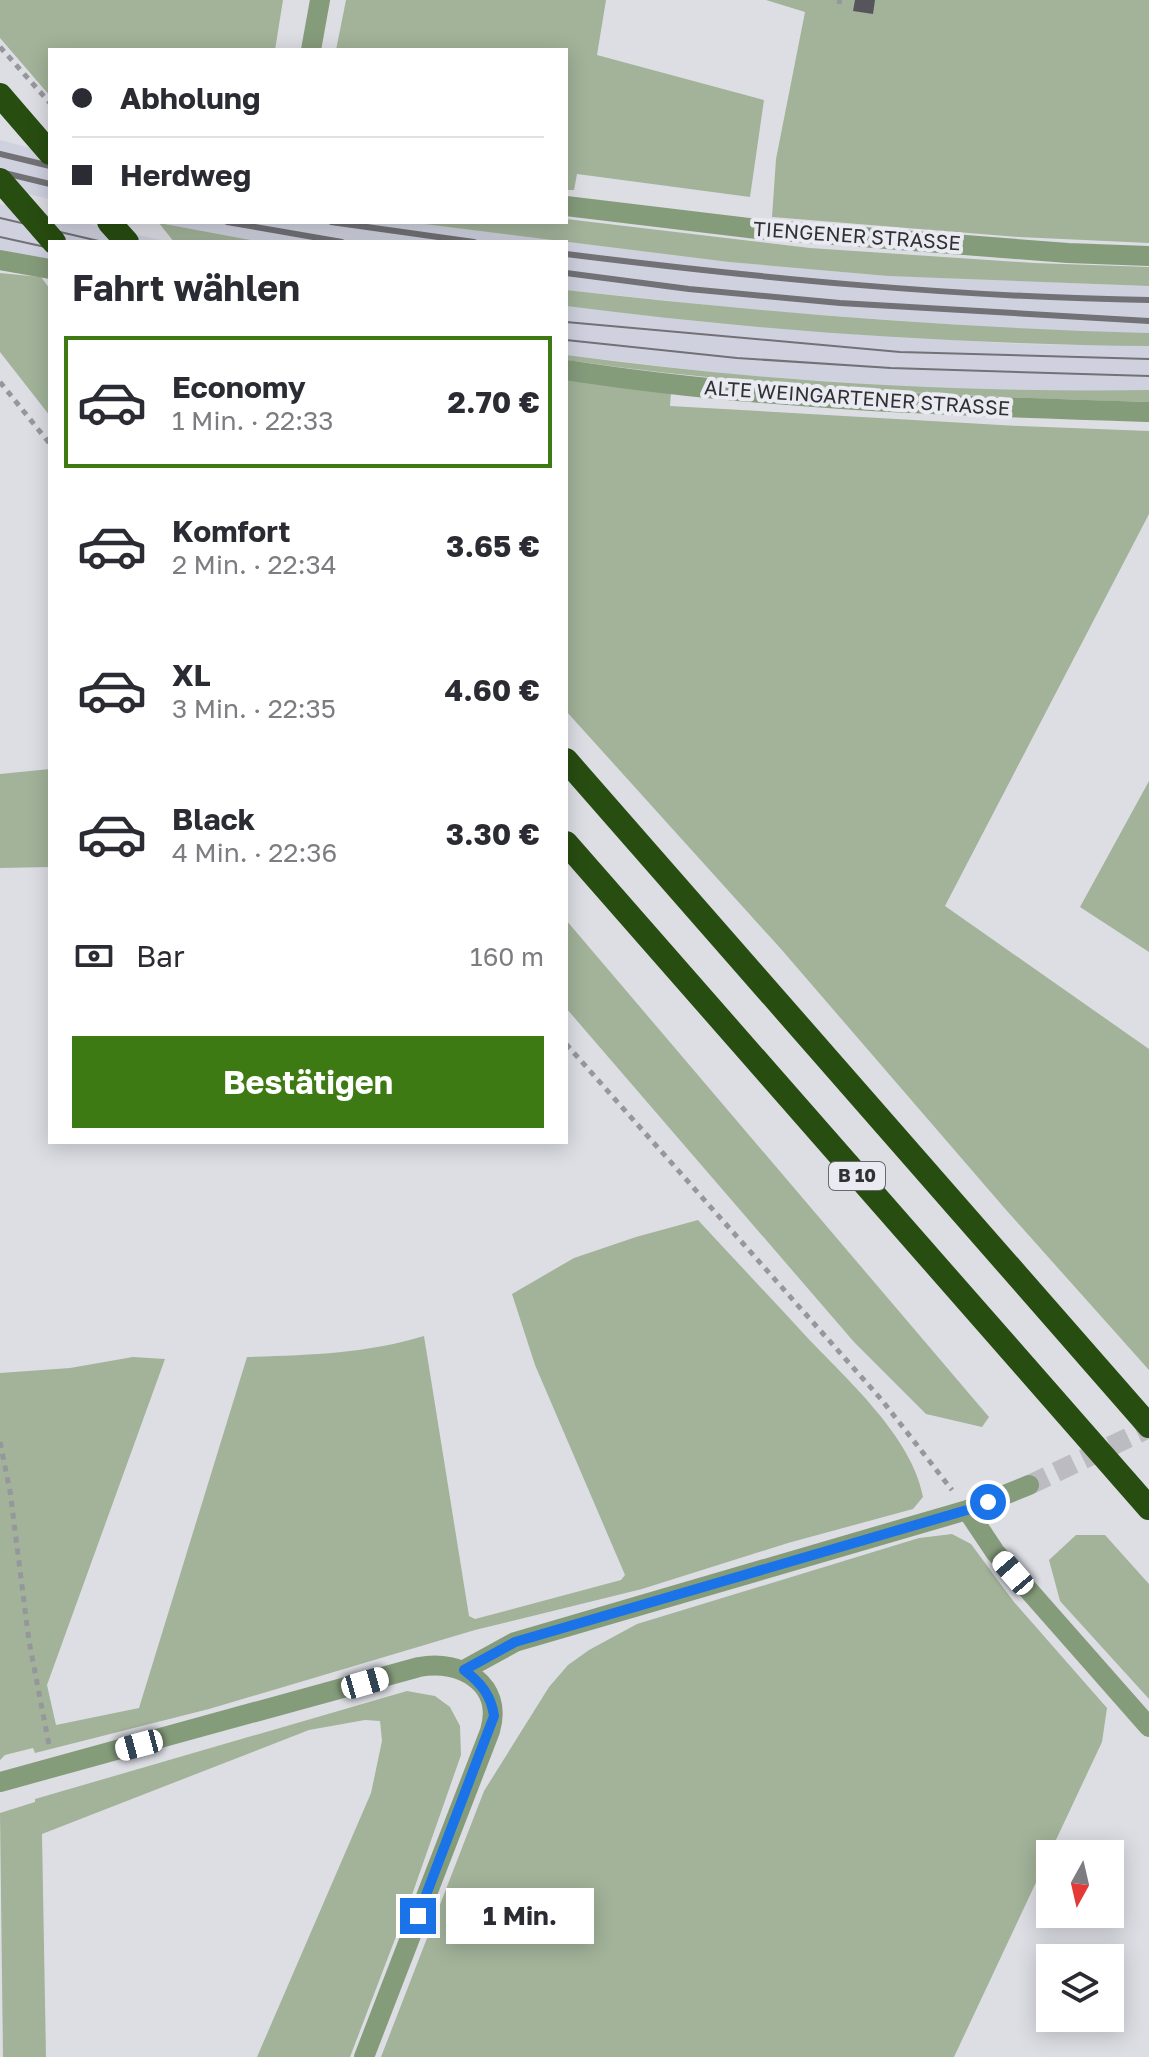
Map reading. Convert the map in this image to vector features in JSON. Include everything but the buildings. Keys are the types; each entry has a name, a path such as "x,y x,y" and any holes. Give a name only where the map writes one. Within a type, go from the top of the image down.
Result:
{"highway":[{"path":"0,95 48,151"},
{"path":"0,180 52,240"},
{"path":"111,224 125,240"},
{"name":"B 10","path":"568,762 1149,1426"},
{"name":"B 10","path":"568,845 1149,1508"}],"street":[{"path":"311,48 320,0"},
{"name":"TIENGENER STRASSE","path":"568,206 757,229 1068,253 1149,256"},
{"path":"0,260 48,269"},
{"name":"ALTE WEINGARTENER STRASSE","path":"568,370 692,387 761,392 1149,412"},
{"path":"464,1670 515,1642 967,1510 1029,1485"},
{"path":"967,1510 995,1552 1149,1727"},
{"path":"4,1781 419,1667 448,1665 464,1670 485,1689 492,1701 494,1716 364,2057"}],"path":[{"path":"0,47 48,101"},
{"path":"0,382 48,442"},
{"path":"568,1046 881,1399 967,1510"},
{"path":"0,1442 10,1491 29,1641 53,1768"}],"shaded area":[{"path":"0,140 48,152 48,199 0,188"},
{"path":"0,204 48,215 48,224 90,224 161,240 48,240 48,261 0,252"},
{"path":"164,224 424,224 552,240 250,240"},
{"path":"568,242 729,262 888,276 1149,286 1149,333 1041,331 766,311 568,290"},
{"path":"568,306 705,322 891,337 1021,344 1149,346 1149,390 1042,392 919,388 728,374 568,355"}],"green space":[{"path":"0,0 283,0 275,48 48,48 48,94 0,38"},
{"path":"346,0 606,0 597,55 764,100 750,197 577,174 574,190 568,190 568,48 336,48"},
{"path":"766,0 1149,0 1149,243 1019,237 772,217 776,159 805,12"},
{"path":"568,219 810,248 1034,263 1149,267 1149,286 888,276 729,262 424,224 568,224"},
{"path":"160,224 250,240 172,240"},
{"path":"0,273 41,277 48,286 48,413 0,352"},
{"path":"568,290 857,318 1149,333 1149,346 930,339 712,323 568,306"},
{"path":"568,355 712,372 857,383 1003,389 1149,390 1149,402 784,384 568,360"},
{"path":"568,377 671,392 670,406 1149,431 1149,514 945,906 1149,1049 1149,1370 781,949 568,713"},
{"path":"48,769 48,867 0,868 0,774"},
{"path":"1149,781 1149,952 1080,907"},
{"path":"568,922 989,1417 982,1427 926,1414 854,1342 568,1010"},
{"path":"698,1220 857,1389 891,1430 906,1452 923,1497 913,1509 788,1543 642,1589 475,1630 209,1709 35,1753 33,1748 5,1755 0,1760 0,1373 70,1368 133,1357 165,1359 47,1685 56,1725 139,1708 247,1357 358,1350 424,1336 469,1616 475,1619 621,1580 625,1575 535,1365 512,1294 574,1258"},
{"path":"952,1534 971,1544 1014,1602 1107,1708 1102,1742 1056,1840 1036,1840 1036,1882 954,2057 381,2057 484,1791 549,1687 568,1665 637,1624 919,1538"},
{"path":"1076,1535 1105,1535 1149,1584 1149,1699 1060,1601 1049,1560"},
{"path":"407,1691 435,1696 450,1707 460,1726 461,1755 350,2057 257,2057 371,1793 382,1741 380,1721 365,1720 309,1730 42,1834 46,2057 3,2057 0,1813 35,1802 35,1799"}],"tunnel":[{"path":"1029,1485 1149,1428"}],"tram line":[{"path":"0,218 94,240"},
{"path":"0,237 48,248"},
{"path":"568,322 900,352 1149,359"},
{"path":"568,340 737,358 891,368 1149,376"}],"railway":[{"path":"0,154 48,166"},
{"path":"0,172 48,184"},
{"path":"238,224 330,240"},
{"path":"345,224 460,240"},
{"path":"568,254 857,285 1003,295 1149,300"},
{"path":"568,273 689,289 840,303 1149,321"}],"route":[{"path":"418,1916 494,1716 492,1701 485,1689 464,1670 515,1642 988,1502"}]}
